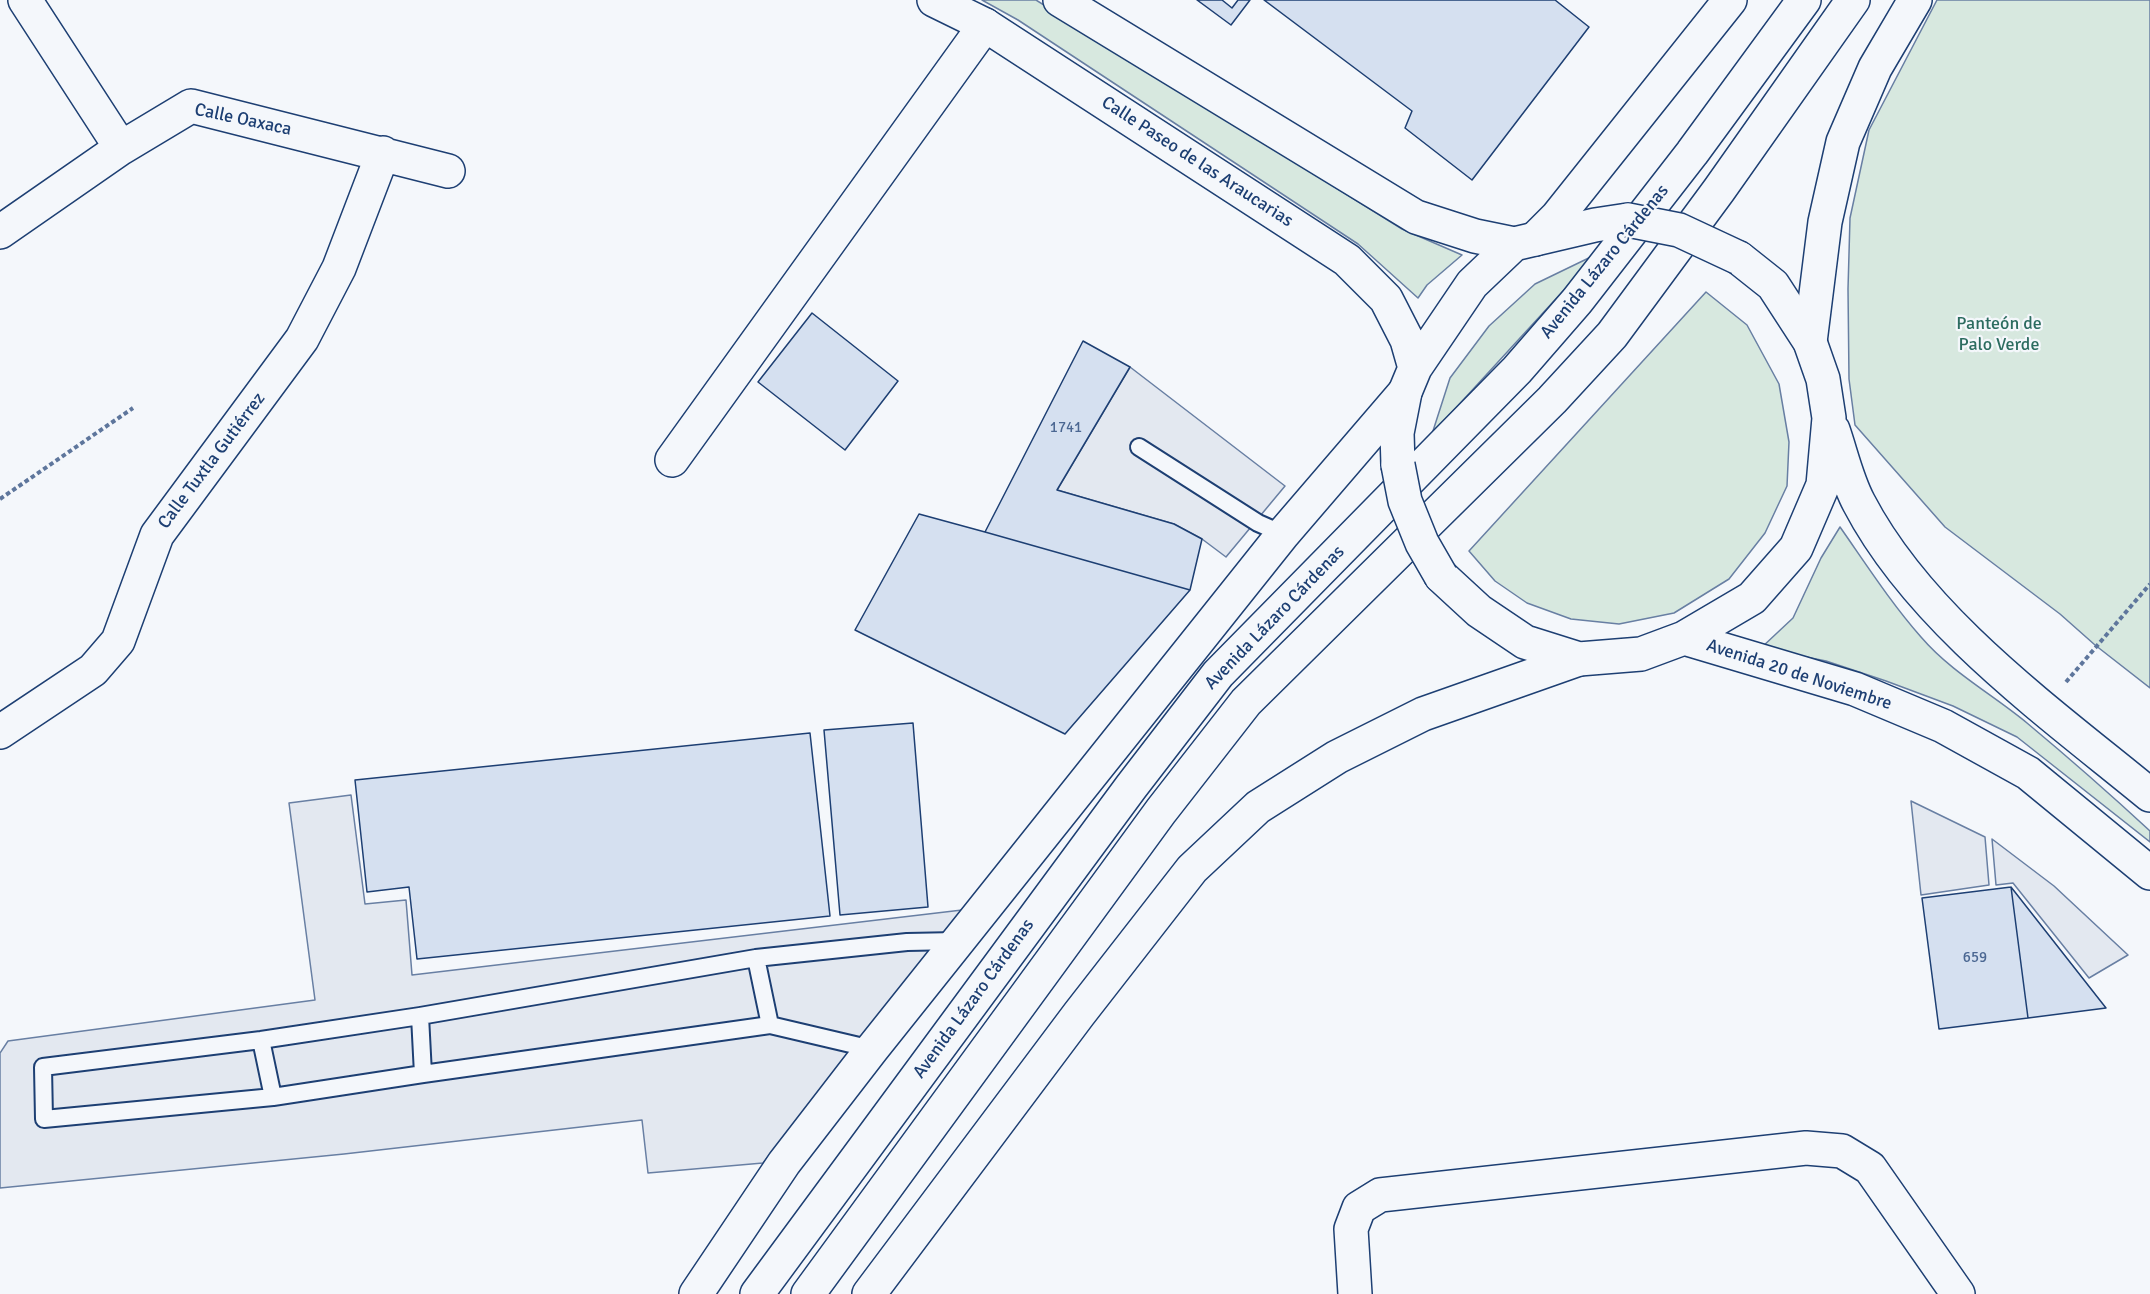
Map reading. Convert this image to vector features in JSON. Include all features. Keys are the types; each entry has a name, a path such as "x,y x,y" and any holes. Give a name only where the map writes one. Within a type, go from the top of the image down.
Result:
{"main road":[{"path":"25,0 121,148"},
{"name":"Calle Paseo de las Araucarias","path":"934,0 985,25 1347,260 1386,299 1407,340 1410,380"},
{"path":"1060,0 1416,217 1475,236 1525,241 1628,220 1679,230 1739,258 1773,285 1810,342 1823,379 1829,418 1858,502 1892,555 1940,613 1998,669 2150,795"},
{"path":"696,1294 784,1163 957,941 1283,534 1410,380 1472,284 1557,217 1730,0"},
{"name":"Avenida Lázaro Cárdenas","path":"757,1294 1131,787 1218,674 1517,370 1577,301 1804,0"},
{"name":"Avenida Lázaro Cárdenas","path":"808,1294 1161,811 1246,702 1552,400 1612,335 1719,190 1853,0"},
{"path":"1810,342 1825,222 1844,142 1875,68 1915,0"},
{"path":"672,460 985,25"},
{"name":"Calle Oaxaca","path":"0,232 121,148 191,106 448,171"},
{"name":"Calle Tuxtla Gutiérrez","path":"0,732 93,670 118,641 157,535 302,339 339,268 382,153"},
{"path":"1410,380 1397,433 1398,465 1405,501 1422,543 1441,576 1479,611 1525,642 1580,659"},
{"path":"869,1294 1079,1014 1192,869 1258,807 1337,757 1423,714 1580,659 1641,654 1684,638 1752,598 1796,548 1823,485 1829,418"},
{"name":"Avenida 20 de Noviembre","path":"1684,638 1855,689 1943,726 2028,773 2150,873"},
{"path":"1355,1294 1351,1229 1359,1208 1380,1195 1806,1148 1842,1151 1870,1168 1952,1292"}],"lane":[{"path":"1139,447 1258,523 1283,534"},
{"path":"872,1049 770,1025 273,1097 44,1119 43,1067 261,1041 756,958 907,942 957,941"},
{"path":"756,958 770,1025"},
{"path":"420,1016 423,1074"},
{"path":"261,1041 273,1097"}],"path":[{"path":"0,499 133,408"},
{"path":"2043,707 2150,584"}],"green space":[{"path":"982,0 1036,0 1402,229 1462,255 1427,285 1418,298 1358,244 1018,20"},
{"name":"Panteón de Palo Verde","path":"1937,0 2150,0 2150,688 2060,614 1945,527 1855,425 1849,379 1850,218 1869,130"},
{"path":"1597,254 1432,434 1450,378 1489,326 1535,284"},
{"path":"1706,292 1747,325 1779,384 1789,442 1787,486 1765,533 1729,579 1674,613 1619,624 1571,619 1527,603 1495,581 1469,551"},
{"path":"1840,527 1899,611 1933,650 1958,672 2014,712 2105,790 2150,831 2150,842 2017,737 1953,706 1886,681 1826,661 1761,648 1793,618 1821,558"}],"shaded area":[{"path":"1130,367 1285,486 1226,557 1202,539 1174,524 1057,490"},
{"path":"351,795 365,904 406,900 412,975 962,910 763,1163 648,1173 642,1120 344,1154 0,1188 0,1053 8,1041 315,1000 289,803"},
{"path":"1911,801 1985,837 1989,885 1921,895"},
{"path":"1992,839 2054,886 2128,955 2089,978 2013,883 1996,885"}],"building":[{"path":"1197,0 1222,0 1232,8 1238,0 1250,0 1231,25"},
{"path":"1264,0 1555,0 1589,27 1472,180 1405,128 1412,111"},
{"path":"812,313 898,381 845,450 758,382"},
{"path":"1083,341 1130,367 1057,490 1174,524 1202,539 1190,590 985,532"},
{"path":"919,514 1190,590 1065,734 855,630"},
{"path":"913,723 928,907 840,915 824,730"},
{"path":"810,733 830,916 417,959 409,887 367,892 355,780"},
{"path":"2011,887 2106,1008 2028,1018"},
{"path":"2011,887 2028,1018 1939,1029 1922,898"}]}
